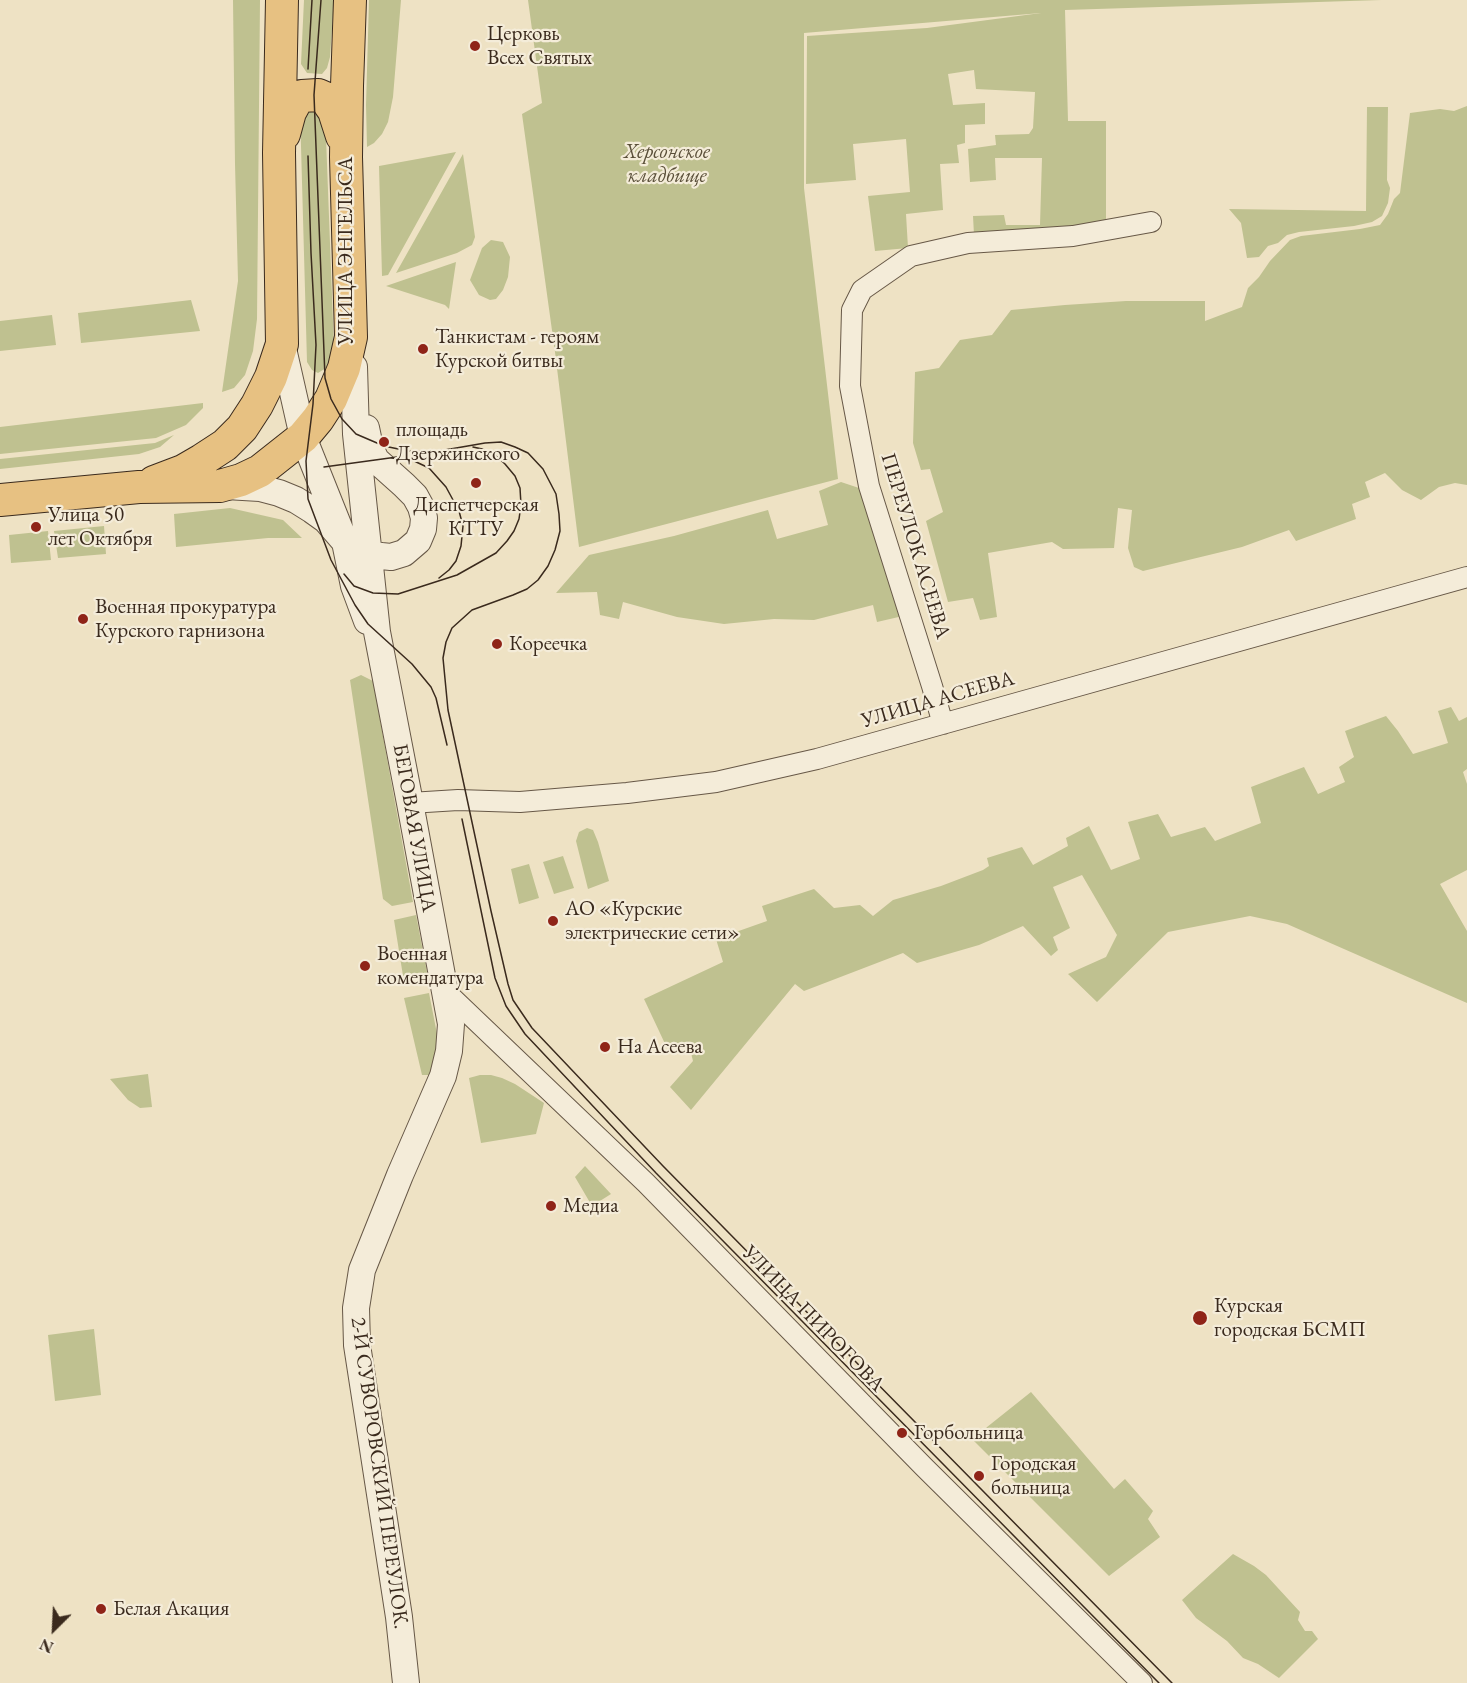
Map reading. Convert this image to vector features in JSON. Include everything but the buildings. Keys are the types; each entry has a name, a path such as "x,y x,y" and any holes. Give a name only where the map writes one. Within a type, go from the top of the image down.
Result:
{"main road":[{"path":"282,12 298,75 308,80 319,81 325,79 336,64 350,13"},
{"path":"0,500 139,487 163,479 183,471 225,445 242,428 257,405 271,377 282,344 279,153 282,12"},
{"name":"УЛИЦА ЭНГЕЛЬСА","path":"139,487 219,486 241,480 260,471 303,437 318,419 331,399 352,352 346,157 350,13"},
{"path":"279,153 290,112 296,101 302,96 318,95 325,98 334,111 346,157"}],"street":[{"name":"ПЕРЕУЛОК АСЕЕВА","path":"943,724 869,486 850,386 852,310 862,290 911,256 968,243 1073,236 1152,222"},
{"path":"282,344 303,437 345,542 354,586 382,665"},
{"path":"352,352 356,434 382,665"},
{"path":"219,486 260,488 296,500 326,520 345,542 369,553 391,557 404,553 418,540 423,529 424,518 421,507 415,496 376,460 370,447 352,352"},
{"name":"УЛИЦА АСЕЕВА","path":"410,803 458,800 520,802 627,793 716,782 817,759 1467,577"},
{"name":"БЕГОВАЯ УЛИЦА","path":"382,665 410,803 442,982 446,992"},
{"name":"2-Й СУВОРОВСКИЙ ПЕРЕУЛОК.","path":"406,1683 399,1617 357,1346 356,1308 362,1270 400,1174 443,1076 449,1051 451,1024 446,992"},
{"name":"УЛИЦА ПИРОГОВА","path":"446,992 646,1184 1142,1683"}],"green space":[{"path":"233,0 260,0 257,319 253,351 245,375 234,388 222,392 238,281"},
{"path":"304,0 334,0 330,57 327,68 322,74 307,73 301,64"},
{"path":"369,0 401,0 393,97 388,122 382,134 367,147 366,105"},
{"name":"Херсонское кладбище","path":"528,0 1381,0 1065,10 1068,121 1106,121 1106,223 1056,231 974,235 973,216 1004,215 1006,225 1040,225 1042,158 995,158 996,180 970,182 968,149 996,145 995,135 1029,134 1033,128 1035,92 976,89 974,70 948,74 953,105 985,103 985,124 965,125 965,143 957,145 959,163 940,164 943,210 906,214 908,248 875,251 868,196 910,192 906,139 853,144 856,180 806,184 807,36 927,28 1041,13 804,33 804,188 838,479 579,547 522,114 542,103"},
{"path":"1467,106 1467,485 1455,483 1439,487 1421,500 1402,490 1385,473 1365,482 1370,497 1352,504 1356,519 1296,541 1289,530 1242,547 1143,571 1134,567 1128,548 1132,510 1118,508 1114,548 1063,549 1052,542 988,553 997,617 980,620 973,598 948,602 926,521 943,512 930,469 921,470 913,443 915,372 939,368 960,340 992,335 1011,310 1126,301 1205,301 1205,321 1242,307 1248,288 1290,240 1301,236 1380,225 1388,214 1394,199 1400,193 1410,113 1440,109 1454,111"},
{"path":"1367,107 1388,107 1387,180 1390,188 1388,203 1382,216 1372,222 1354,226 1287,235 1278,243 1268,246 1259,257 1247,258 1241,223 1229,209 1366,211"},
{"path":"300,110 325,111 334,349 326,368 318,373 312,370 307,362"},
{"path":"456,152 388,275 382,276 379,166"},
{"path":"463,154 475,237 472,245 457,253 396,273"},
{"path":"491,240 503,242 510,257 508,277 503,290 496,299 490,300 479,295 470,280 482,248"},
{"path":"456,262 449,309 445,305 386,286"},
{"path":"191,300 200,331 81,343 78,313"},
{"path":"52,315 56,345 0,351 0,321"},
{"path":"203,403 203,408 186,425 156,438 0,454 0,427"},
{"path":"174,435 160,447 139,454 0,469 0,459 155,443"},
{"path":"841,482 865,490 903,616 877,622 873,605 814,620 774,619 724,624 677,617 623,602 619,619 600,615 597,592 556,593 589,555 674,536 768,510 777,539 828,525 819,491"},
{"path":"230,508 283,520 302,538 268,538 176,547 174,514"},
{"path":"104,526 106,554 58,558 54,531"},
{"path":"48,531 51,560 11,563 9,535"},
{"path":"361,675 373,681 413,902 392,906 383,899 350,680"},
{"path":"1451,707 1459,721 1467,717 1467,769 1463,772 1467,784 1467,870 1440,884 1467,931 1467,1003 1287,924 1250,916 1168,932 1097,1002 1068,974 1106,957 1117,935 1082,875 1053,887 1070,928 1053,937 1058,950 1051,956 1023,926 979,945 917,963 903,953 804,991 795,984 691,1110 670,1087 693,1061 690,1049 667,1048 644,999 723,962 716,939 767,921 762,906 814,889 834,908 860,905 873,916 893,900 941,886 983,870 989,866 987,858 1022,847 1033,865 1068,846 1066,838 1089,826 1111,870 1140,859 1128,822 1158,814 1171,837 1205,827 1215,841 1261,823 1251,787 1304,767 1318,794 1345,782 1339,767 1354,757 1345,731 1386,716 1413,754 1448,743 1438,711"},
{"path":"587,828 593,830 598,842 609,881 588,889 576,841 579,832"},
{"path":"563,856 574,888 554,894 543,862"},
{"path":"529,864 539,898 519,904 511,869"},
{"path":"416,915 428,977 404,982 394,920"},
{"path":"429,993 438,1039 432,1075 422,1075 404,998"},
{"path":"148,1074 152,1107 140,1108 128,1100 110,1079"},
{"path":"480,1075 502,1078 544,1103 536,1134 481,1143 469,1078"},
{"path":"585,1166 611,1194 592,1206 575,1177"},
{"path":"94,1329 101,1395 55,1401 48,1335"},
{"path":"1031,1392 1114,1489 1125,1479 1153,1511 1148,1519 1160,1537 1109,1576 972,1439"},
{"path":"1233,1554 1266,1575 1300,1612 1298,1620 1305,1631 1312,1631 1318,1639 1279,1678 1258,1664 1243,1658 1227,1641 1196,1618 1182,1600"}],"tram line":[{"path":"308,69 312,0"},
{"path":"321,0 314,95 325,378 331,399 342,419 356,434 384,446 408,451 433,452 501,442 515,447 528,453 543,469 556,494 560,531 548,566 538,580 527,589 472,610 452,628 443,658 448,710 491,911 513,1000 532,1028 663,1166 1172,1683"},
{"path":"308,156 316,345 313,404 306,461 308,499 331,560 355,605 368,624 412,664 431,687 436,698 447,745"},
{"path":"344,574 354,586 373,593 398,594 457,575 496,553 514,531 519,519 520,488 515,476 495,455 473,447"},
{"path":"324,467 397,457"},
{"path":"391,458 412,460 429,468 446,487 459,511 463,526 461,546 456,561 439,578"},
{"path":"462,819 495,978 506,1006 525,1034 656,1173 1159,1683"}],"place":[{"name":"Церковь Всех Святых","path":"475,46"},
{"name":"Танкистам - героям Курской битвы","path":"423,349"},
{"name":"площадь Дзержинского","path":"384,442"},
{"name":"Диспетчерская КТТУ","path":"476,483"},
{"name":"Улица 50 лет Октября","path":"36,527"},
{"name":"Военная прокуратура Курского гарнизона","path":"83,619"},
{"name":"Кореечка","path":"497,644"},
{"name":"АО «Курские электрические сети»","path":"553,921"},
{"name":"Военная комендатура","path":"365,966"},
{"name":"На Асеева","path":"605,1047"},
{"name":"Медиа","path":"551,1206"},
{"name":"Курская городская БСМП","path":"1200,1318"},
{"name":"Горбольница","path":"902,1433"},
{"name":"Городская больница","path":"979,1476"},
{"name":"Белая Акация","path":"101,1609"}]}
